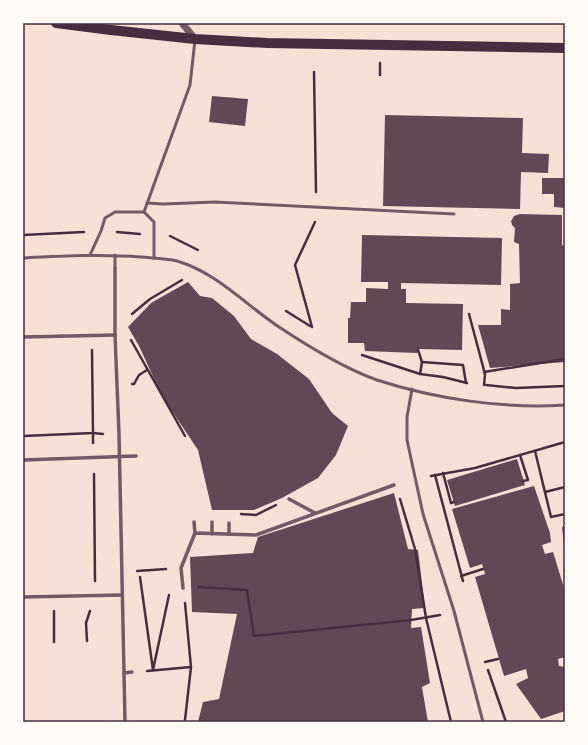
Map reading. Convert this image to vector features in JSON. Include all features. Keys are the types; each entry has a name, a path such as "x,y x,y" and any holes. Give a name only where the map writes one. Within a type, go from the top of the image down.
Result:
{"main road":[{"path":"56,23 112,27 195,39 267,43 565,48"}],"street":[{"path":"182,23 195,39"},
{"path":"115,268 115,335 118,385 125,722"},
{"path":"23,337 115,335"},
{"path":"23,460 136,456"},
{"path":"195,533 256,535 394,485"},
{"path":"289,499 315,513"},
{"path":"183,588 181,568 195,533 194,522"},
{"path":"212,522 212,534"},
{"path":"228,523 229,534"},
{"path":"23,597 122,595"},
{"path":"124,673 132,672"}],"lane":[{"path":"144,212 190,85 195,39"},
{"path":"147,203 164,204 215,202 454,214"},
{"path":"90,255 105,218 115,212 144,212 154,222 154,258"},
{"path":"115,255 115,268"},
{"path":"23,258 115,255 177,261 194,267 218,281 277,325 323,354 376,379 412,390 495,404 528,407 565,405"},
{"path":"412,390 407,417 408,440 423,514 454,611 483,722"}],"path":[{"path":"380,66 380,74"},
{"path":"314,72 316,194"},
{"path":"312,327 295,265 317,219"},
{"path":"23,235 101,231 167,235 203,253 185,278 150,299 129,316"},
{"path":"284,309 317,331"},
{"path":"469,314 484,372 484,385"},
{"path":"92,336 93,438"},
{"path":"133,342 147,370 186,436"},
{"path":"418,350 422,362 420,374"},
{"path":"361,355 420,374 443,377 472,384"},
{"path":"484,372 565,358"},
{"path":"422,362 463,365 466,383"},
{"path":"478,384 516,388 565,386"},
{"path":"23,436 97,434"},
{"path":"416,480 475,468 565,442"},
{"path":"535,451 552,517 565,514"},
{"path":"520,456 528,480 523,481"},
{"path":"87,641 86,623 95,596 94,472"},
{"path":"443,474 451,503 454,502"},
{"path":"394,485 397,490 415,550 426,618 452,722"},
{"path":"545,492 565,487"},
{"path":"233,514 256,515 277,505"},
{"path":"153,670 139,571 167,569"},
{"path":"461,576 483,569"},
{"path":"191,587 247,590 254,636 436,616"},
{"path":"183,588 191,667 185,720"},
{"path":"153,670 169,592"},
{"path":"53,596 54,642"},
{"path":"485,662 498,659"},
{"path":"132,672 191,667"}],"building":[{"path":"212,96 248,99 245,126 209,122"},
{"path":"385,115 523,118 522,153 549,154 548,173 521,172 520,209 383,206"},
{"path":"542,178 565,178 565,208 554,207 554,194 542,194"},
{"path":"520,214 562,215 562,245 565,246 565,362 490,368 478,325 501,325 501,309 510,310 510,284 520,283 519,244 514,242 515,228 511,221 514,216"},
{"path":"362,235 502,238 501,285 401,283 401,289 406,289 406,303 463,304 462,350 417,349 417,353 365,351 364,343 348,343 348,318 350,318 351,302 366,302 366,288 388,289 388,282 361,282"},
{"path":"188,282 200,296 212,298 234,316 251,339 277,354 309,379 332,413 348,426 336,455 318,478 282,498 254,510 212,510 198,450 162,396 139,346 128,327 151,303"},
{"path":"517,459 525,485 455,506 447,480"},
{"path":"534,486 550,533 551,542 542,545 545,554 553,552 565,591 565,657 558,659 559,666 565,667 565,711 541,719 516,684 528,678 526,669 504,676 475,577 485,574 482,564 470,568 452,509"},
{"path":"394,493 408,549 418,550 425,608 412,609 411,628 421,627 430,683 422,687 428,722 198,722 203,702 219,699 237,614 192,612 190,557 253,553 258,537"},
{"path":"565,526 565,545 564,545 562,527"}]}
